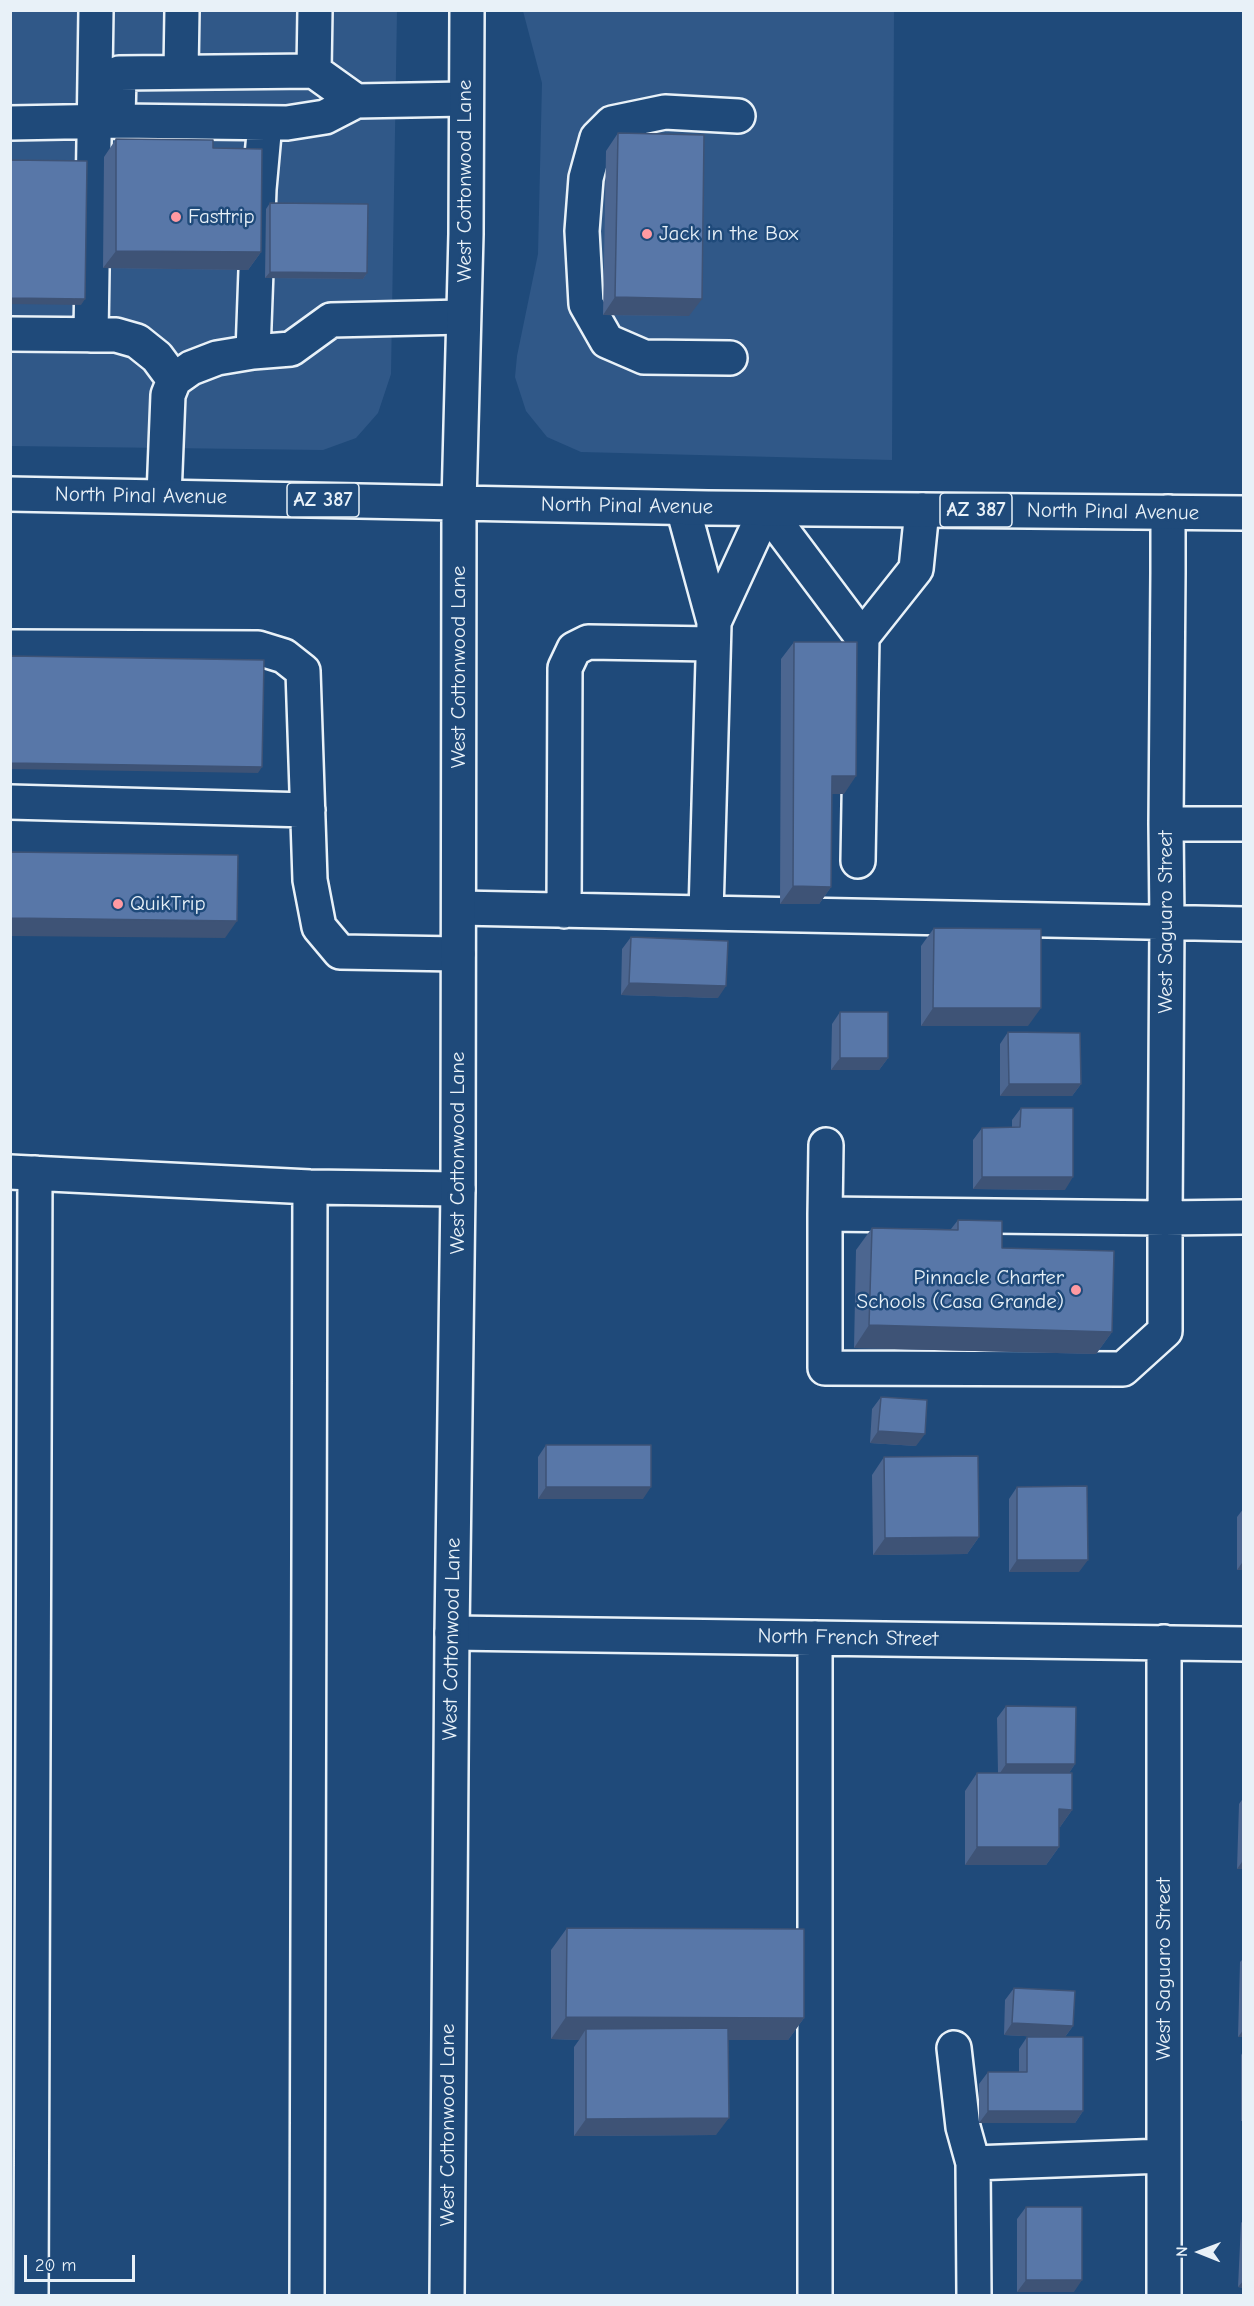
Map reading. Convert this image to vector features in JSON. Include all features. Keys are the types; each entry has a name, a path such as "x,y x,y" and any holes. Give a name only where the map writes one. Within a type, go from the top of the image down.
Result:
{"street":[{"path":"91,335 106,121 96,10"},
{"path":"181,72 182,10"},
{"path":"314,71 315,10"},
{"name":"West Cottonwood Lane","path":"447,2295 458,1189 459,503 464,317 467,10"},
{"path":"106,121 118,73 314,71 356,101"},
{"path":"10,123 106,121 287,123 325,117 356,101 465,99"},
{"path":"730,358 644,357 607,341 586,304 582,231 586,178 594,148 597,138 612,123 665,112 738,116"},
{"path":"253,352 265,123"},
{"path":"164,496 168,395 174,380 191,368 217,358 291,349 332,320 464,317"},
{"path":"10,334 116,335 137,341 157,357 174,380"},
{"name":"North Pinal Avenue","path":"10,494 683,508 1244,513"},
{"path":"683,508 713,633 706,913"},
{"path":"713,633 766,509 862,637"},
{"path":"858,861 862,637 916,569 922,510"},
{"name":"West Saguaro Street","path":"825,1214 825,1368 1123,1369 1165,1331 1168,512"},
{"path":"564,910 565,668 574,649 588,642 713,633"},
{"path":"10,647 258,648 285,656 303,671 310,880 319,927 340,952 458,954"},
{"path":"10,802 308,810"},
{"path":"1166,824 1244,824"},
{"path":"459,908 1244,924"},
{"path":"826,1145 825,1214 1165,1218 1244,1216"},
{"path":"31,2295 23,1173 310,1187 458,1189"},
{"path":"307,2295 310,1187"},
{"name":"North French Street","path":"452,1633 1244,1644"},
{"path":"815,1638 815,2295"},
{"name":"West Saguaro Street","path":"1164,1642 1164,2295"},
{"path":"954,2048 963,2127 973,2163 975,2295"},
{"path":"973,2163 1164,2156"}],"shaded area":[{"path":"11,11 397,11 391,374 378,413 356,438 323,450 11,446"},
{"path":"523,11 894,11 892,460 581,452 547,437 526,411 515,377 517,356 538,254 542,83"}],"building":[{"name":"Jack in the Box","path":"618,133 704,135 702,299 615,297"},
{"name":"Fasttrip","path":"116,139 213,140 213,148 262,149 261,252 116,251"},
{"path":"10,160 87,161 85,299 10,298"},
{"path":"270,203 368,204 367,273 270,272"},
{"path":"794,642 857,642 856,776 832,776 831,887 793,886"},
{"path":"10,656 264,660 262,767 10,763"},
{"name":"QuikTrip","path":"10,852 238,855 237,921 10,918"},
{"path":"934,928 1041,929 1041,1008 933,1008"},
{"path":"631,937 728,941 726,986 629,983"},
{"path":"840,1012 888,1012 888,1058 840,1058"},
{"path":"1008,1032 1080,1033 1081,1084 1009,1084"},
{"path":"1021,1108 1073,1108 1073,1177 982,1177 982,1128 1020,1127"},
{"path":"958,1220 1002,1221 1002,1248 1114,1251 1112,1332 869,1325 872,1228 958,1230"},
{"path":"881,1397 927,1400 925,1434 878,1431"},
{"path":"546,1445 651,1445 651,1487 546,1487"},
{"path":"978,1456 979,1537 885,1538 884,1457"},
{"path":"1087,1486 1088,1560 1017,1560 1017,1487"},
{"path":"1006,1706 1076,1707 1075,1764 1006,1764"},
{"path":"977,1773 1072,1773 1072,1810 1059,1809 1059,1847 977,1847"},
{"path":"567,1928 804,1929 804,2018 566,2017"},
{"path":"1014,1988 1075,1991 1073,2026 1012,2023"},
{"path":"728,2028 729,2118 586,2119 586,2029"},
{"path":"1027,2037 1083,2037 1083,2111 988,2111 988,2072 1027,2072"},
{"path":"1026,2207 1082,2207 1082,2280 1026,2280"}],"place":[{"name":"Fasttrip","path":"176,217"},
{"name":"Jack in the Box","path":"647,234"},
{"name":"QuikTrip","path":"118,904"},
{"name":"Pinnacle Charter Schools (Casa Grande)","path":"1076,1290"}]}
